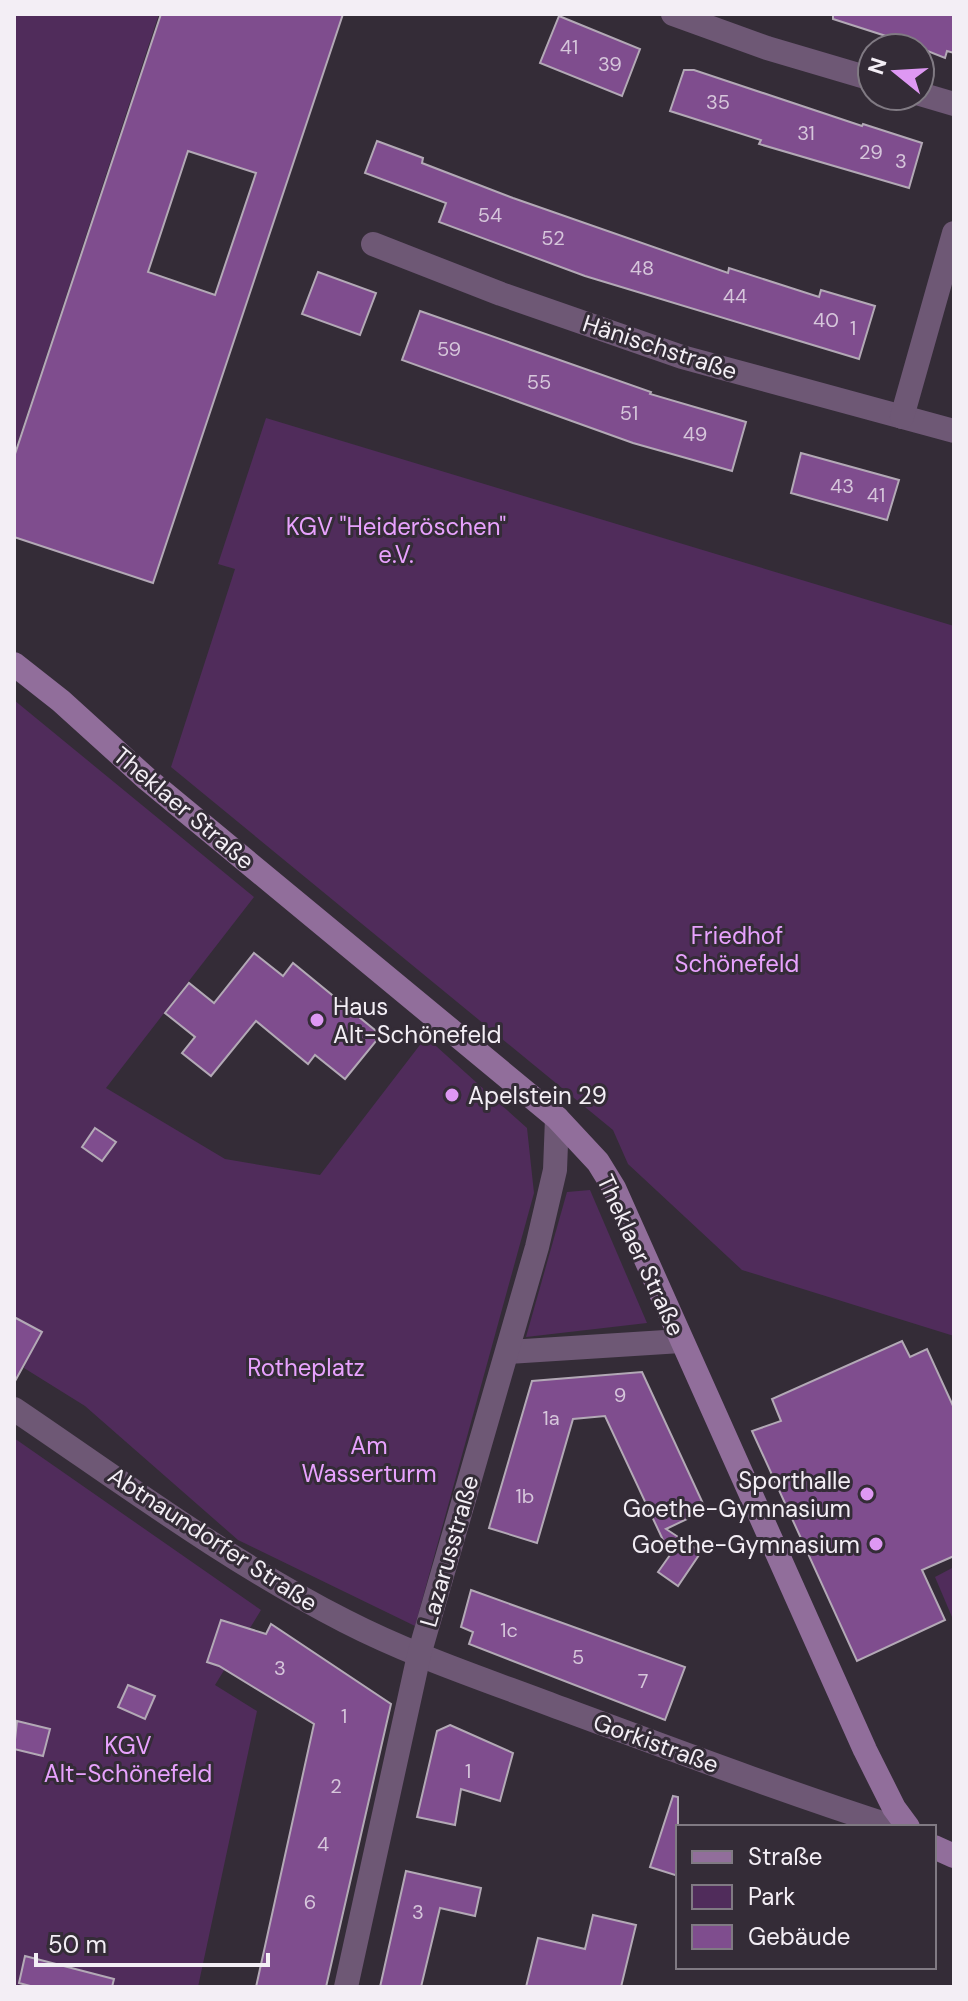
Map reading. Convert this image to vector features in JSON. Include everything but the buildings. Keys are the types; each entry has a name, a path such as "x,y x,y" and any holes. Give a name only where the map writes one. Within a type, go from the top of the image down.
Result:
{"main road":[{"name":"Theklaer Straße","path":"14,664 61,701 147,779 557,1118 598,1162 614,1188 859,1738 894,1808 907,1825"}],"street":[{"path":"673,14 767,48 856,74"},
{"path":"902,417 954,233"},
{"name":"Hänischstraße","path":"373,244 501,294 682,357 954,431"},
{"name":"Lazarusstraße","path":"346,1987 419,1655 537,1247 555,1170 557,1118"},
{"path":"508,1352 681,1341"},
{"name":"Abtnaundorfer Straße","path":"14,1409 277,1584 347,1622 419,1655"},
{"name":"Gorkistraße","path":"419,1655 778,1789 888,1825"}],"green space":[{"path":"14,14 159,14 14,454"},
{"name":"Friedhof Schönefeld","path":"266,418 954,626 954,1336 742,1270 628,1164 613,1130 171,767 235,569 218,564"},
{"path":"14,700 254,897 106,1088 225,1159 320,1175 426,1037 527,1128 534,1193 415,1626 238,1540 85,1406 24,1368 28,1357 14,1317"},
{"path":"590,1190 647,1323 526,1337 567,1192"},
{"name":"KGV Alt-Schönefeld","path":"14,1438 261,1610 215,1685 257,1711 198,1987 14,1987"},
{"path":"954,1567 954,1615 952,1617 935,1577"}],"place":[{"name":"Haus Alt-Schönefeld","path":"317,1020"},
{"name":"Apelstein 29","path":"452,1095"},
{"name":"Sporthalle Goethe-Gymnasium","path":"867,1494"},
{"name":"Goethe-Gymnasium","path":"876,1544"}],"park label":[{"name":"KGV \"Heideröschen\" e.V.","path":"396,540"},
{"name":"Rotheplatz","path":"306,1367"},
{"name":"Am Wasserturm","path":"369,1459"}]}
